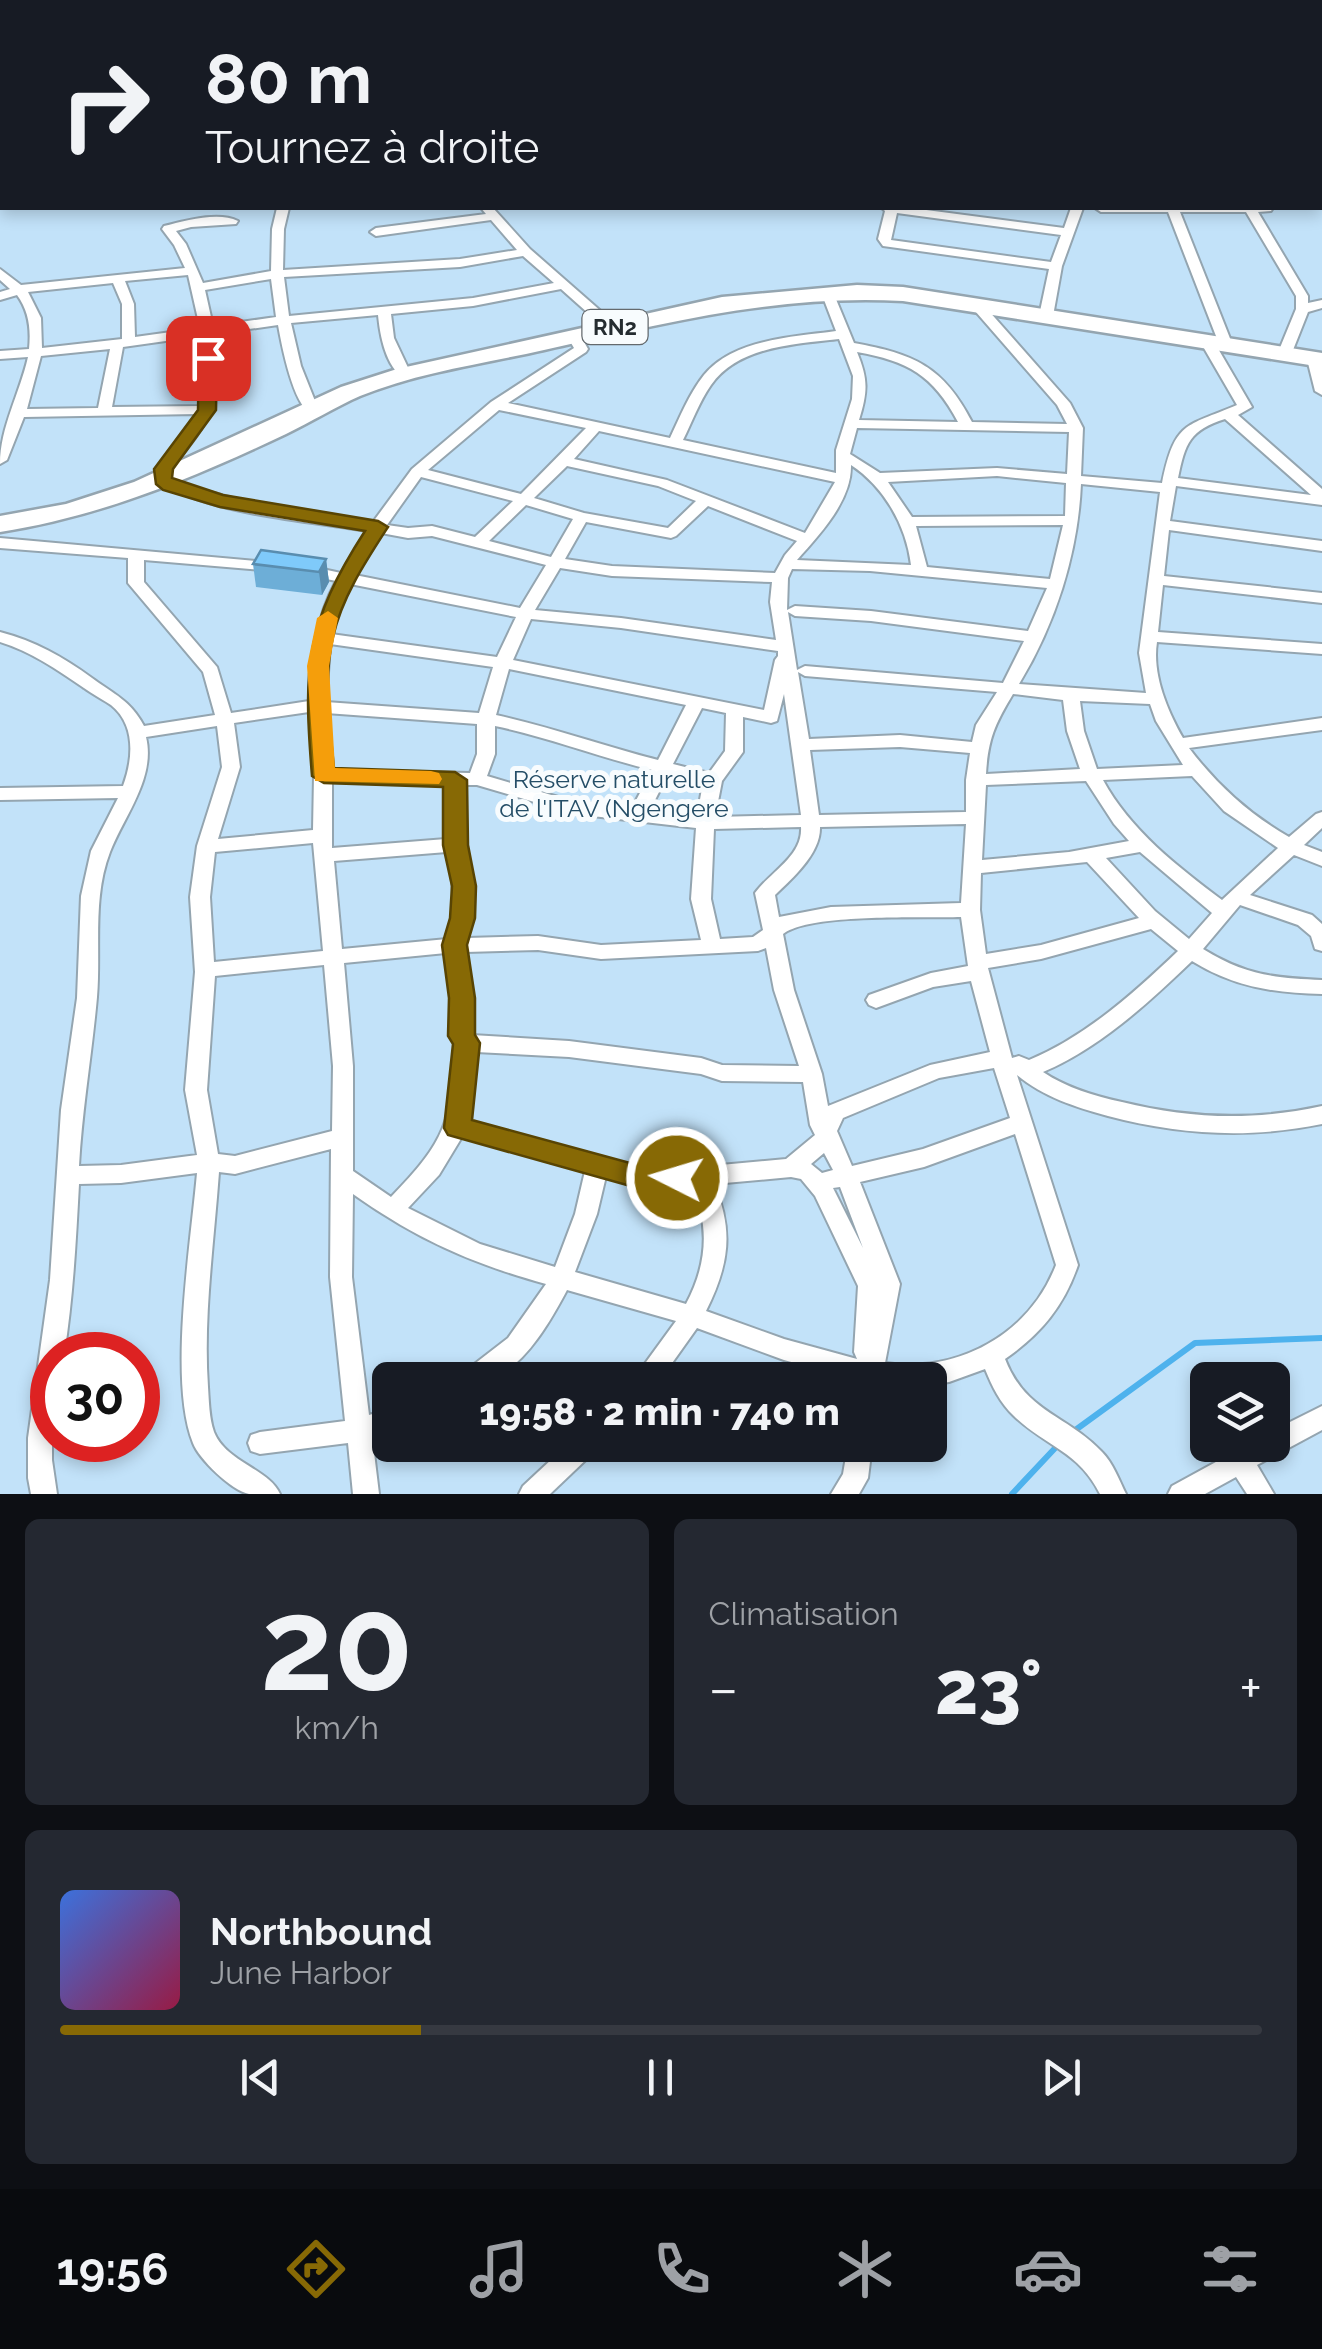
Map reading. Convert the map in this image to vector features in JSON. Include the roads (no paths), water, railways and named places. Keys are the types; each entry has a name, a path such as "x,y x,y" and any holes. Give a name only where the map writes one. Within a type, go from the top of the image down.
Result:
{"highway":[{"name":"RN2","path":"0,524 96,503 162,480 361,387 404,374 736,299 798,291 882,292 975,304 1318,359"}],"street":[{"path":"284,210 274,248 295,379 312,411"},
{"path":"890,210 884,239 887,242 1056,266"},
{"path":"905,210 1068,232"},
{"path":"1046,316 1056,266 1076,210"},
{"path":"1174,210 1217,344 1245,407 1201,422 1178,442 1150,636 1149,677 1156,699 1196,770 1241,819 1290,849 1322,859"},
{"path":"1251,210 1302,296 1302,309 1284,355"},
{"path":"376,232 491,212 526,252 612,327"},
{"path":"232,222 190,223 168,229 176,237 191,271 207,332 207,410 163,469 162,480 170,486 220,501 408,533 432,531 554,562 612,572 780,578"},
{"path":"197,288 278,274 460,263 526,252"},
{"path":"0,296 18,290 191,271"},
{"path":"0,273 35,314 36,352 0,460"},
{"path":"104,412 130,316 117,278"},
{"path":"0,355 123,345 286,320 473,302 562,285"},
{"path":"827,292 860,376 858,399 844,456 844,479 817,528 804,538 780,578 778,602 801,744 811,837 792,868 765,893 784,990 812,1074 821,1125 888,1284 872,1362"},
{"path":"947,1372 991,1353 1023,1332 1062,1286 1067,1264 1000,1051 978,968 970,910 979,748 985,725 1008,690 1057,584 1072,520 1076,428 1063,403 975,304"},
{"path":"1302,309 1322,304"},
{"path":"384,311 386,338 404,374"},
{"path":"366,1494 342,1277 343,1066 322,846 324,776 317,706 322,638 346,576 417,472 496,404 580,348 574,336"},
{"path":"675,441 709,378 723,364 768,347 846,340 903,355 930,371 967,425"},
{"path":"1318,359 1322,391"},
{"path":"496,404 844,479"},
{"path":"0,409 207,410"},
{"path":"1228,414 1322,499"},
{"path":"850,424 1076,428"},
{"path":"478,543 520,499 530,496 568,462 596,426"},
{"path":"844,456 873,478 908,522 920,571"},
{"path":"568,462 662,483 804,538"},
{"path":"417,472 582,517 672,533 704,502"},
{"path":"873,478 997,472 1322,499"},
{"path":"477,779 486,754 486,719 503,663 525,614 582,517"},
{"path":"908,522 1072,520"},
{"path":"1164,524 1322,546"},
{"path":"0,542 251,562 346,576 388,589 525,614 621,623 787,647"},
{"path":"136,553 136,583 212,671 231,767 206,846 200,896 205,970 196,1090 209,1162 194,1322 198,1416 204,1441 226,1467 266,1494"},
{"path":"796,565 920,571 1057,584"},
{"path":"1158,580 1322,598"},
{"path":"795,612 871,616 1035,637"},
{"path":"1150,636 1322,649"},
{"path":"322,638 503,663 771,717 787,647"},
{"path":"2,639 57,658 89,684 109,692 124,707 137,733 140,752 128,792 95,869 56,1333 44,1392 44,1494"},
{"path":"805,671 1156,699"},
{"path":"1071,695 1072,726 1081,756 1153,858 1229,904 1305,920 1320,933 1322,944"},
{"path":"637,817 660,766 697,701"},
{"path":"137,733 317,706 486,719 545,731 596,750 713,780"},
{"path":"712,947 701,899 705,823 713,780 734,752 735,711"},
{"path":"1180,744 1322,724"},
{"path":"801,744 900,741 979,748"},
{"path":"975,780 1196,770"},
{"path":"324,776 477,779 562,806 705,823 973,818"},
{"path":"394,1208 453,1142 458,1128 466,1043 462,1036 455,945 463,918 464,886 456,845 455,780"},
{"path":"0,794 128,792"},
{"path":"1026,1070 1055,1058 1136,1003 1191,950 1229,904 1322,818"},
{"path":"206,846 456,845"},
{"path":"974,867 1092,855 1142,845"},
{"path":"1092,855 1130,899 1191,950 1249,979 1322,987"},
{"path":"205,970 455,945 538,943 601,952 758,944 784,923 831,914 970,910"},
{"path":"876,1000 931,980 1156,921"},
{"path":"466,1043 569,1049 701,1066 722,1073 812,1074"},
{"path":"1000,1051 1056,1092 1154,1119 1202,1128 1322,1128"},
{"path":"791,1168 828,1137 826,1131 835,1112 905,1081 1000,1051"},
{"path":"1278,1125 1322,1116"},
{"path":"818,1184 924,1158 1023,1122"},
{"path":"458,1128 641,1177 791,1168 808,1172 818,1184 870,1286 869,1362"},
{"path":"68,1175 121,1174 209,1162 235,1165 344,1137"},
{"path":"496,1362 517,1345 562,1277 588,1215 597,1167"},
{"path":"662,1362 692,1316 706,1280 715,1236 714,1214 700,1176"},
{"path":"344,1177 419,1227 455,1243 830,1362"},
{"path":"991,1353 1011,1398 1038,1423 1095,1461 1114,1494"},
{"path":"1181,1494 1322,1417"},
{"path":"260,1443 336,1435 372,1425"},
{"path":"532,1494 566,1462"},
{"path":"844,1494 855,1478 857,1462"},
{"path":"1242,1464 1261,1494"}],"waterway":[{"path":"1074,1431 1195,1343 1322,1338"},
{"path":"1012,1494 1058,1445"}],"park label":[{"name":"Réserve naturelle de l'ITAV (Ngengere","path":"614,794"}]}
